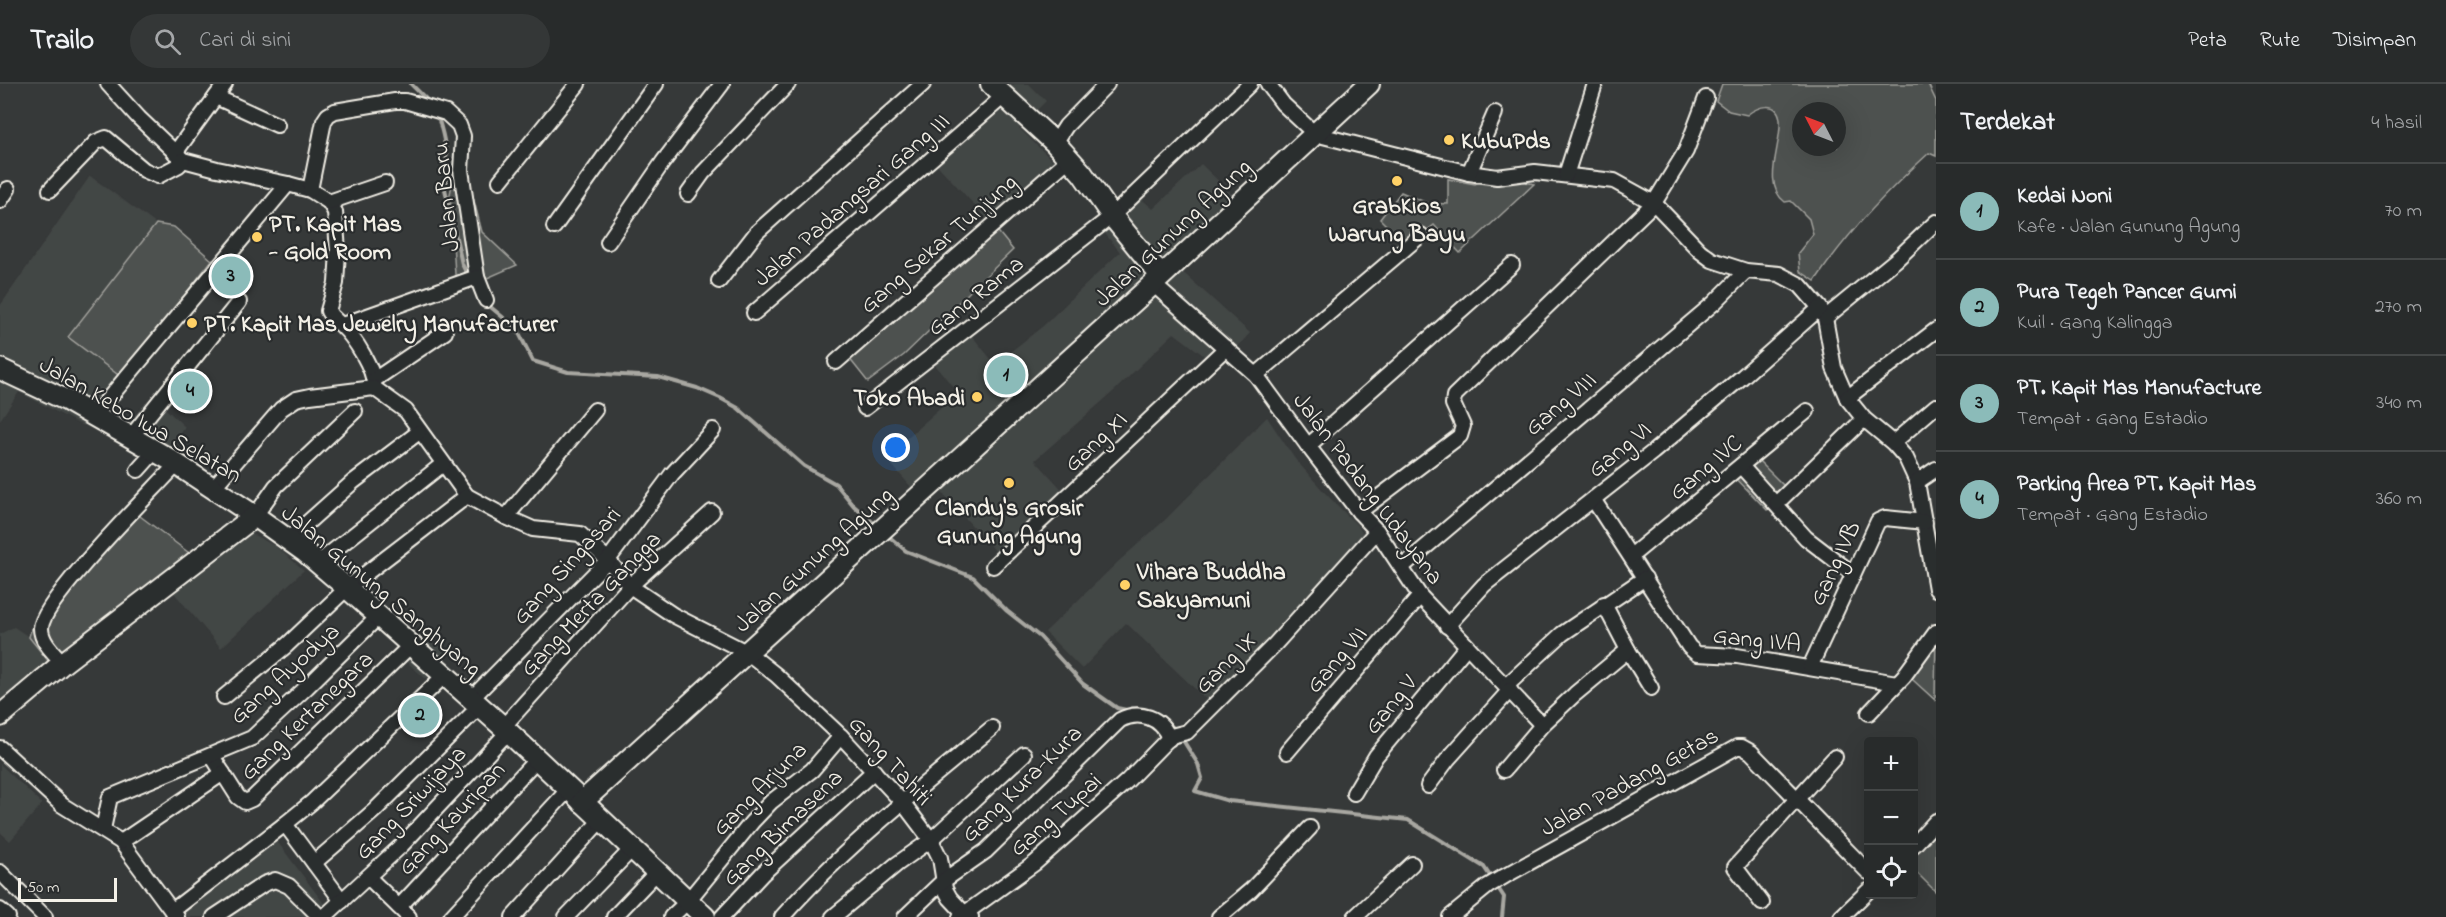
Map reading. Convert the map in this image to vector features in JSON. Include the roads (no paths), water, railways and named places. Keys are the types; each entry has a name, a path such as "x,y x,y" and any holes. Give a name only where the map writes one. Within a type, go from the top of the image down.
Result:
{"main road":[{"name":"Jalan Gunung Agung","path":"575,795 748,653 1369,84"},
{"path":"998,90 1069,159 1157,280"},
{"name":"Jalan Kebo Iwa Selatan","path":"0,369 94,416 155,451 255,516"},
{"name":"Jalan Gunung Sanghyang","path":"3,708 255,516 318,563 379,616 537,759 600,821 705,917"}],"street":[{"path":"108,84 179,156 217,169 310,190 329,202 335,212 338,251 336,283 328,311 342,325 364,355 374,384 406,411 467,496 347,588 287,645 224,697"},
{"path":"50,190 96,142 106,138 144,170 158,177 179,165 179,156 225,84"},
{"path":"500,181 578,84"},
{"path":"554,227 656,84"},
{"path":"608,242 669,153 722,84"},
{"path":"688,194 703,173 788,84"},
{"path":"719,282 757,232 923,84"},
{"path":"1055,144 1066,126 1107,84"},
{"path":"1112,216 1250,84"},
{"path":"1268,84 1283,104 1315,134 1469,173 1497,177 1535,172 1614,181 1654,203 1700,251 1725,266 1746,271 1779,274 1800,285 1822,313 1834,368 1848,398 1864,419 1893,443 1906,458 1917,482 1936,589"},
{"path":"1566,175 1594,84"},
{"name":"Jalan Padangsari Gang III","path":"754,313 998,90"},
{"path":"216,97 277,125"},
{"path":"1359,512 1460,436 1463,426 1453,404 1454,396 1654,203 1686,152 1706,98"},
{"name":"Jalan Baru","path":"310,190 324,121 335,111 405,101 446,113 459,125 463,136 460,170 477,277 486,300"},
{"path":"1469,173 1495,113"},
{"name":"Gang Sekar Tunjung","path":"836,362 1069,159"},
{"path":"329,202 386,183"},
{"path":"94,416 288,184"},
{"path":"0,201 8,189"},
{"name":"Gang Rama","path":"866,408 1112,216"},
{"name":"Gang VI","path":"1447,626 1484,585 1822,313 1896,259 1936,222"},
{"path":"1256,375 1421,235"},
{"path":"1308,446 1512,265"},
{"name":"Gang VIII","path":"1402,567 1714,303 1746,271"},
{"path":"342,325 477,277"},
{"name":"Jalan Padang Udayana","path":"1157,280 1256,375 1359,512 1377,531 1420,596 1542,725"},
{"path":"130,438 239,302"},
{"path":"1848,398 1936,330"},
{"path":"213,488 281,409 288,404 310,396 374,384 445,332"},
{"name":"Gang XI","path":"993,566 1227,348"},
{"path":"1893,443 1936,406"},
{"path":"506,517 595,410"},
{"path":"255,516 276,486 355,411"},
{"name":"Gang IVC","path":"1631,556 1807,411"},
{"path":"1777,503 1864,419"},
{"name":"Gang Singasari","path":"314,863 375,810 608,560 672,474 713,430"},
{"path":"288,540 353,482 419,432"},
{"path":"138,470 155,451"},
{"path":"63,663 45,640 41,627 50,608 68,582 177,464"},
{"path":"318,563 443,464"},
{"path":"1741,466 1777,503 1806,538 1853,574"},
{"path":"1917,482 1936,468"},
{"name":"Gang Tahiti","path":"467,496 506,517 540,530 580,534 608,560 630,586 673,615 748,653 776,675 841,736 903,803 931,840 940,858 943,881 950,898 965,916"},
{"name":"Gang IVA","path":"1593,499 1689,647 1697,654 1737,656 1897,682"},
{"name":"Gang Merta Gangga","path":"505,730 630,586 712,512"},
{"name":"Gang IVB","path":"1810,667 1876,524 1881,519 1925,522"},
{"name":"Gang IX","path":"1171,737 1187,732 1275,644 1377,531"},
{"path":"1428,786 1508,688 1551,642 1645,578"},
{"name":"Gang VII","path":"1287,752 1420,596"},
{"path":"1604,604 1651,688"},
{"name":"Gang Ayodya","path":"103,829 110,797 252,738 379,616"},
{"path":"1869,713 1897,682 1936,632"},
{"name":"Gang Kertanegara","path":"212,756 238,797 245,802 252,799 411,645"},
{"name":"Gang V","path":"1354,793 1376,756 1467,646"},
{"path":"1504,770 1542,725 1628,650"},
{"path":"0,748 62,805 121,842 175,914 311,803 445,675"},
{"name":"Gang Kura-Kura","path":"905,917 943,881 986,851 1120,720 1131,714 1150,718 1162,726 1171,737"},
{"path":"782,917 815,883 903,803 992,728"},
{"name":"Gang Sriwijaya","path":"322,917 368,878 505,730"},
{"name":"Gang Arjuna","path":"670,917 687,902 752,822 781,793 812,770 841,736"},
{"name":"Gang Tupai","path":"965,916 1035,863 1127,781 1171,737"},
{"name":"Jalan Padang Getas","path":"1450,917 1504,876 1737,747 1751,752 1864,867"},
{"path":"833,917 889,870 931,840 1024,754"},
{"path":"1762,903 1735,867 1835,757"},
{"name":"Gang Kauripan","path":"399,907 537,759"},
{"name":"Gang Bimasena","path":"722,917 763,873 874,771"},
{"path":"121,842 223,773"},
{"path":"451,917 575,795"},
{"path":"513,917 600,821"},
{"path":"1918,841 1936,821"},
{"path":"285,824 342,901"},
{"path":"1219,917 1251,890 1310,828"},
{"path":"567,917 632,849"},
{"path":"1355,917 1412,864"},
{"path":"0,872 45,917"},
{"path":"614,917 656,873"},
{"path":"368,878 409,917"},
{"path":"214,917 264,884 275,880 289,886 322,917"},
{"path":"1841,917 1864,896"},
{"path":"0,910 8,917"}],"waterway":[{"path":"411,84 430,103"},
{"path":"437,114 446,151 445,189 462,264 468,276"},
{"path":"487,304 517,329 533,361 568,372 658,377 697,388 738,408 804,466 836,484 854,506 876,525"},
{"path":"886,534 906,551 973,577 1007,611 1040,637 1083,684 1117,708 1131,711"},
{"path":"1162,719 1166,720 1176,731"},
{"path":"1181,737 1198,764 1202,778 1195,791 1229,801 1408,820 1484,867 1504,897 1502,917"}],"place":[{"name":"KubuPds","path":"1449,140"},
{"name":"GrabKios Warung Bayu","path":"1397,181"},
{"name":"PT. Kapit Mas - Gold Room","path":"257,237"},
{"name":"PT. Kapit Mas Manufacture","path":"231,276"},
{"name":"PT. Kapit Mas Jewelry Manufacturer","path":"192,323"},
{"name":"Kedai Noni","path":"1006,375"},
{"name":"Parking Area PT. Kapit Mas","path":"190,391"},
{"name":"Toko Abadi","path":"977,397"},
{"name":"Clandy's Grosir Gunung Agung","path":"1009,483"},
{"name":"Vihara Buddha Sakyamuni","path":"1125,585"},
{"name":"Pura Tegeh Pancer Gumi","path":"420,715"}]}
